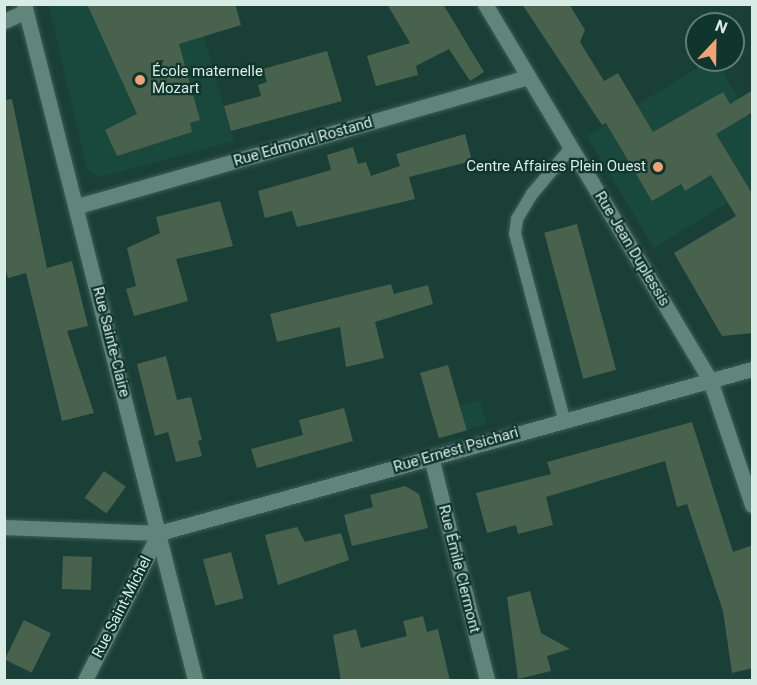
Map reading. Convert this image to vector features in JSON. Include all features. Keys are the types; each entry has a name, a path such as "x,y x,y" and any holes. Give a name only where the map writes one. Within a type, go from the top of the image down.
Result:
{"street":[{"name":"Rue Jean Duplessis","path":"485,4 710,380 753,505"},
{"path":"4,21 25,8"},
{"name":"Rue Sainte-Claire","path":"25,8 78,206 195,681"},
{"name":"Rue Edmond Rostand","path":"78,206 527,77"},
{"name":"Rue Ernest Psichari","path":"4,527 159,533 564,419 753,369"},
{"name":"Rue Émile Clermont","path":"430,457 487,681"},
{"name":"Rue Saint-Michel","path":"85,681 159,533"}],"lane":[{"path":"564,419 515,234 517,219 532,194 571,148"}],"shaded area":[{"name":"École maternelle Mozart","path":"49,5 195,5 234,141 101,177 87,170"},
{"path":"691,72 723,72 752,121 752,188 654,248 587,136"},
{"path":"480,400 487,424 466,430 459,406"}],"building":[{"path":"87,4 235,4 241,25 179,44 200,120 190,123 192,132 117,156 105,130 137,114"},
{"path":"387,4 443,4 484,72 470,81 449,49 416,66 418,75 376,86 367,56 410,43"},
{"path":"522,4 569,4 585,30 580,42 604,81 618,73 653,132 723,92 730,104 753,90 753,112 716,134 753,195 753,333 722,336 674,253 736,216 711,175 685,191 681,184 652,201 606,123 602,125"},
{"path":"327,51 342,101 231,131 224,106 261,96 258,85 267,82 263,69"},
{"path":"12,99 47,268 72,261 88,326 67,331 94,413 62,421 26,273 8,278 4,264 4,100"},
{"path":"465,134 472,161 409,177 415,199 297,227 292,211 265,218 258,191 331,170 327,155 353,147 358,164 366,162 371,176 400,166 396,154"},
{"path":"220,201 233,246 176,259 188,301 134,316 126,289 136,286 127,248 160,233 156,217"},
{"path":"577,224 616,370 583,379 544,233"},
{"path":"391,284 394,294 428,285 433,304 375,322 384,358 346,367 340,327 277,342 270,314"},
{"path":"166,356 177,400 191,397 202,440 198,441 202,456 176,462 168,432 155,436 137,364"},
{"path":"448,365 467,430 439,438 420,373"},
{"path":"344,408 353,441 257,468 251,449 303,435 299,420"},
{"path":"692,422 733,552 753,545 753,668 732,673 723,611 687,504 677,507 665,461 546,497 553,525 518,534 516,525 487,533 476,493 551,474 547,462"},
{"path":"104,471 126,487 106,514 85,498"},
{"path":"405,486 419,494 428,528 352,546 344,515 373,507 370,495"},
{"path":"297,527 305,542 341,533 349,560 278,585 265,535"},
{"path":"231,552 243,598 215,606 203,560"},
{"path":"63,556 92,557 91,590 62,589"},
{"path":"530,591 541,633 570,649 547,656 551,671 518,679 507,597"},
{"path":"423,616 427,632 438,629 450,681 341,681 333,635 356,629 361,648 407,636 403,621"},
{"path":"24,620 51,633 32,673 5,660"}],"place":[{"name":"École maternelle Mozart","path":"140,80"},
{"name":"Centre Affaires Plein Ouest","path":"658,167"}]}
